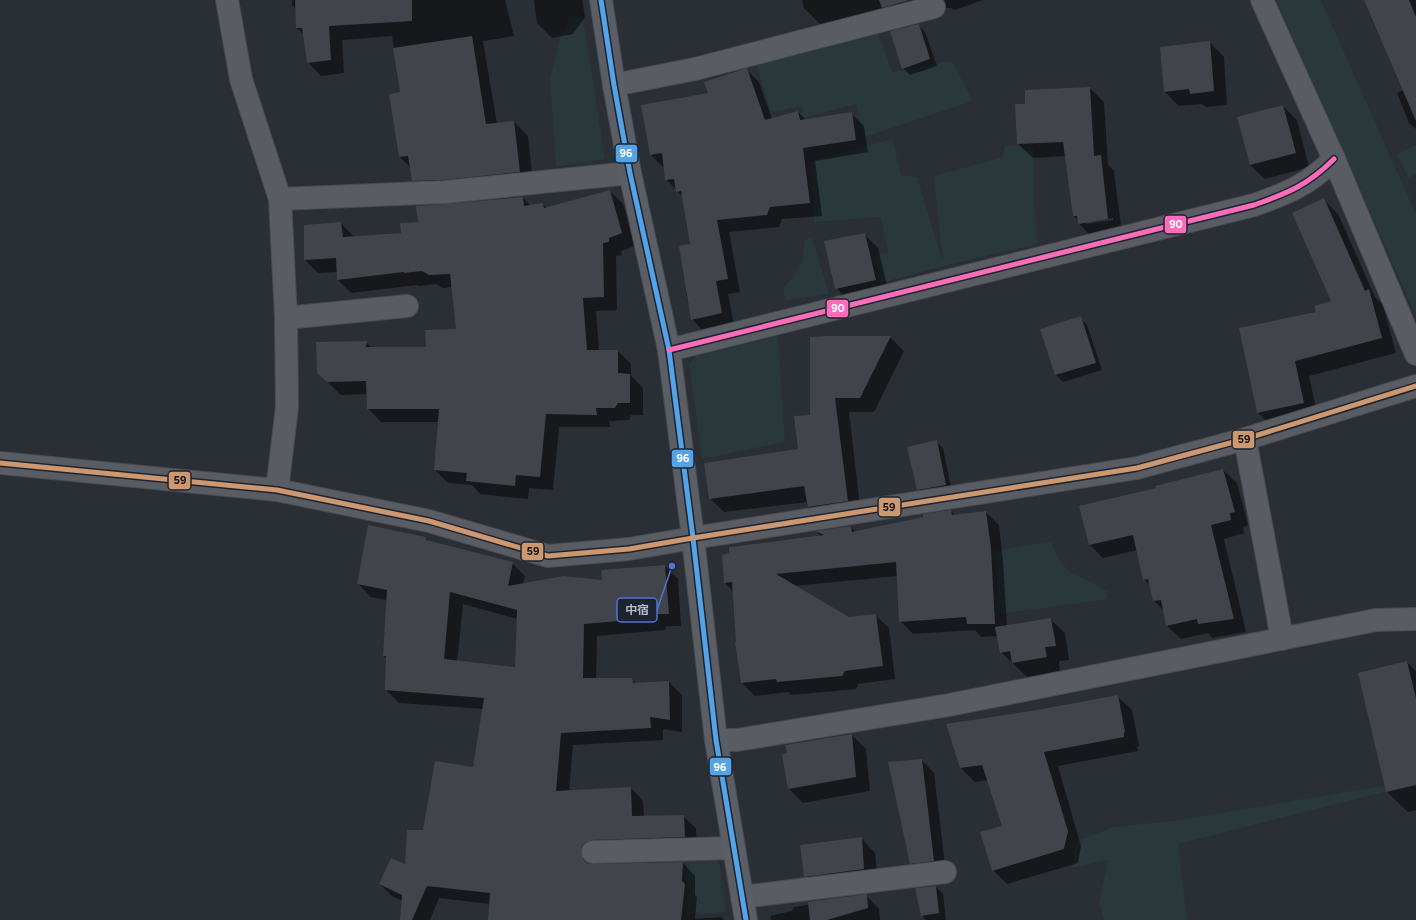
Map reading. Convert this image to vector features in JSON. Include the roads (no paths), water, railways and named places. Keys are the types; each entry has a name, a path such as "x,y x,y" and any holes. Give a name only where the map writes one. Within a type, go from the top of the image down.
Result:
{"main road":[{"path":"601,0 630,173 669,350 693,538 716,740 746,920"}],"street":[{"path":"227,0 241,79 280,199 286,318 287,407 277,490"},
{"path":"1262,0 1334,159 1416,354"},
{"path":"614,84 695,69 934,7"},
{"path":"669,350 1254,205 1281,196 1306,183 1320,173 1334,159"},
{"path":"280,199 445,192 630,173"},
{"path":"286,318 407,306"},
{"path":"0,462 277,490 429,521 548,556 629,550 693,538 1137,468 1245,439 1416,386"},
{"path":"1245,439 1270,567 1282,639"},
{"path":"716,740 737,740 949,705 1376,620 1416,619"},
{"path":"593,852 734,848"},
{"path":"742,897 945,872"}],"place":[{"name":"中宿","path":"672,566"}]}
